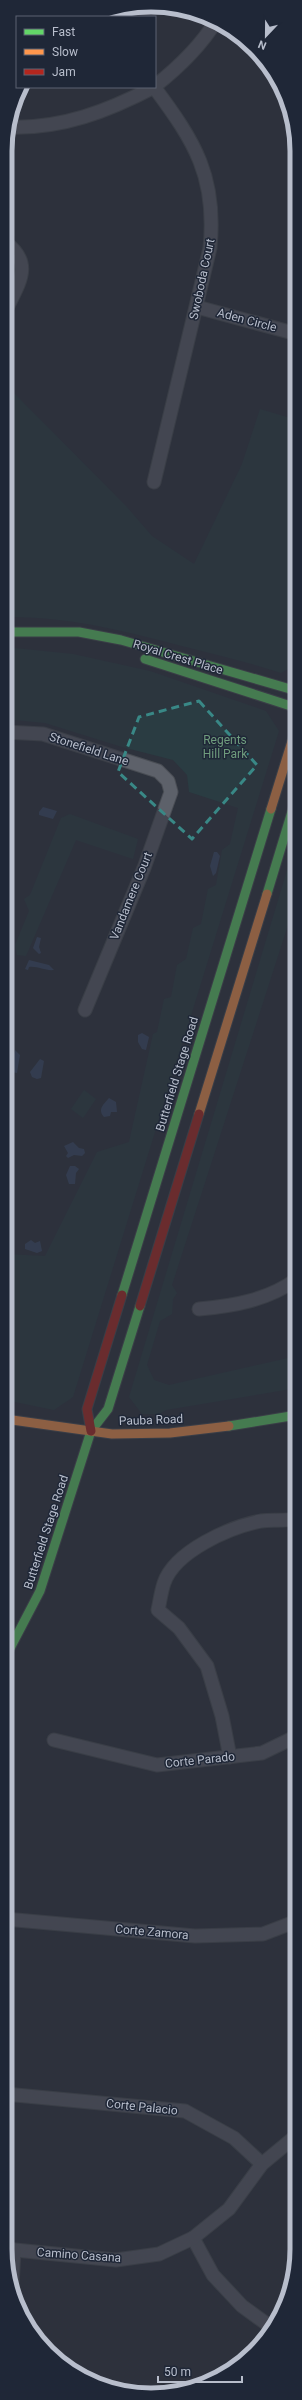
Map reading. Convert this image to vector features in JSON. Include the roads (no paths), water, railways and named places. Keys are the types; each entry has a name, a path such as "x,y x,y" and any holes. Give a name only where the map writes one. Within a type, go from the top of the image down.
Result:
{"main road":[{"name":"Royal Crest Place","path":"12,632 51,634 79,632 121,640 290,689"},
{"name":"Royal Crest Place","path":"51,634 72,642"},
{"name":"Royal Crest Place","path":"136,656 290,706"},
{"name":"Butterfield Stage Road","path":"91,1432 87,1409 290,748"},
{"name":"Butterfield Stage Road","path":"12,1644 40,1590 91,1432 108,1409 290,818"},
{"name":"Pauba Road","path":"12,1420 91,1432 125,1434 181,1432 290,1416"}],"street":[{"path":"156,85 181,65 198,46 212,26"},
{"path":"15,126 26,127 62,124 123,103 152,88"},
{"name":"Swoboda Court","path":"154,482 197,307 210,248 212,225 206,174 193,143 155,88"},
{"path":"12,247 17,251 22,262 20,279 12,297"},
{"name":"Aden Circle","path":"197,307 290,332"},
{"name":"Stonefield Lane","path":"12,732 43,734 158,771 168,781"},
{"name":"Vandamere Court","path":"85,1010 144,868 171,792 168,781"},
{"path":"199,1309 228,1306 256,1299 278,1291 290,1283"},
{"path":"230,1757 222,1716 207,1666 179,1628 158,1610 164,1582 184,1556 219,1534 261,1521 290,1520"},
{"name":"Corte Parado","path":"54,1740 157,1765 262,1753 290,1739"},
{"name":"Corte Zamora","path":"12,1920 195,1936 263,1934 290,1924"},
{"name":"Corte Palacio","path":"12,2095 185,2111 234,2138 262,2164"},
{"name":"Camino Casana","path":"12,2249 116,2260 159,2254 194,2238 229,2209 262,2164 290,2141"},
{"path":"194,2238 213,2275 242,2306 267,2324"}],"water":[{"path":"43,807 57,811 53,819 39,815 39,812"},
{"path":"214,852 217,852 220,856 216,873 213,876 210,866"},
{"path":"37,937 41,938 39,947 41,953 39,954 33,948"},
{"path":"29,960 49,965 54,970 32,967 29,967 28,970 25,969"},
{"path":"142,1033 149,1037 146,1050 142,1049 138,1042 138,1035"},
{"path":"15,1050 20,1055 17,1073 12,1072 12,1054 14,1054"},
{"path":"40,1059 44,1061 41,1078 37,1079 32,1077 30,1072"},
{"path":"109,1098 116,1102 117,1112 111,1112 110,1116 104,1117 101,1109"},
{"path":"73,1142 79,1148 84,1149 85,1153 82,1156 74,1155 68,1158 66,1156 68,1153 64,1146"},
{"path":"70,1166 75,1166 79,1169 76,1173 75,1184 69,1184 66,1175"},
{"path":"31,1240 35,1243 40,1241 42,1251 37,1253 25,1249 25,1244"}],"park label":[{"name":"Regents Hill Park","path":"225,747"}]}
